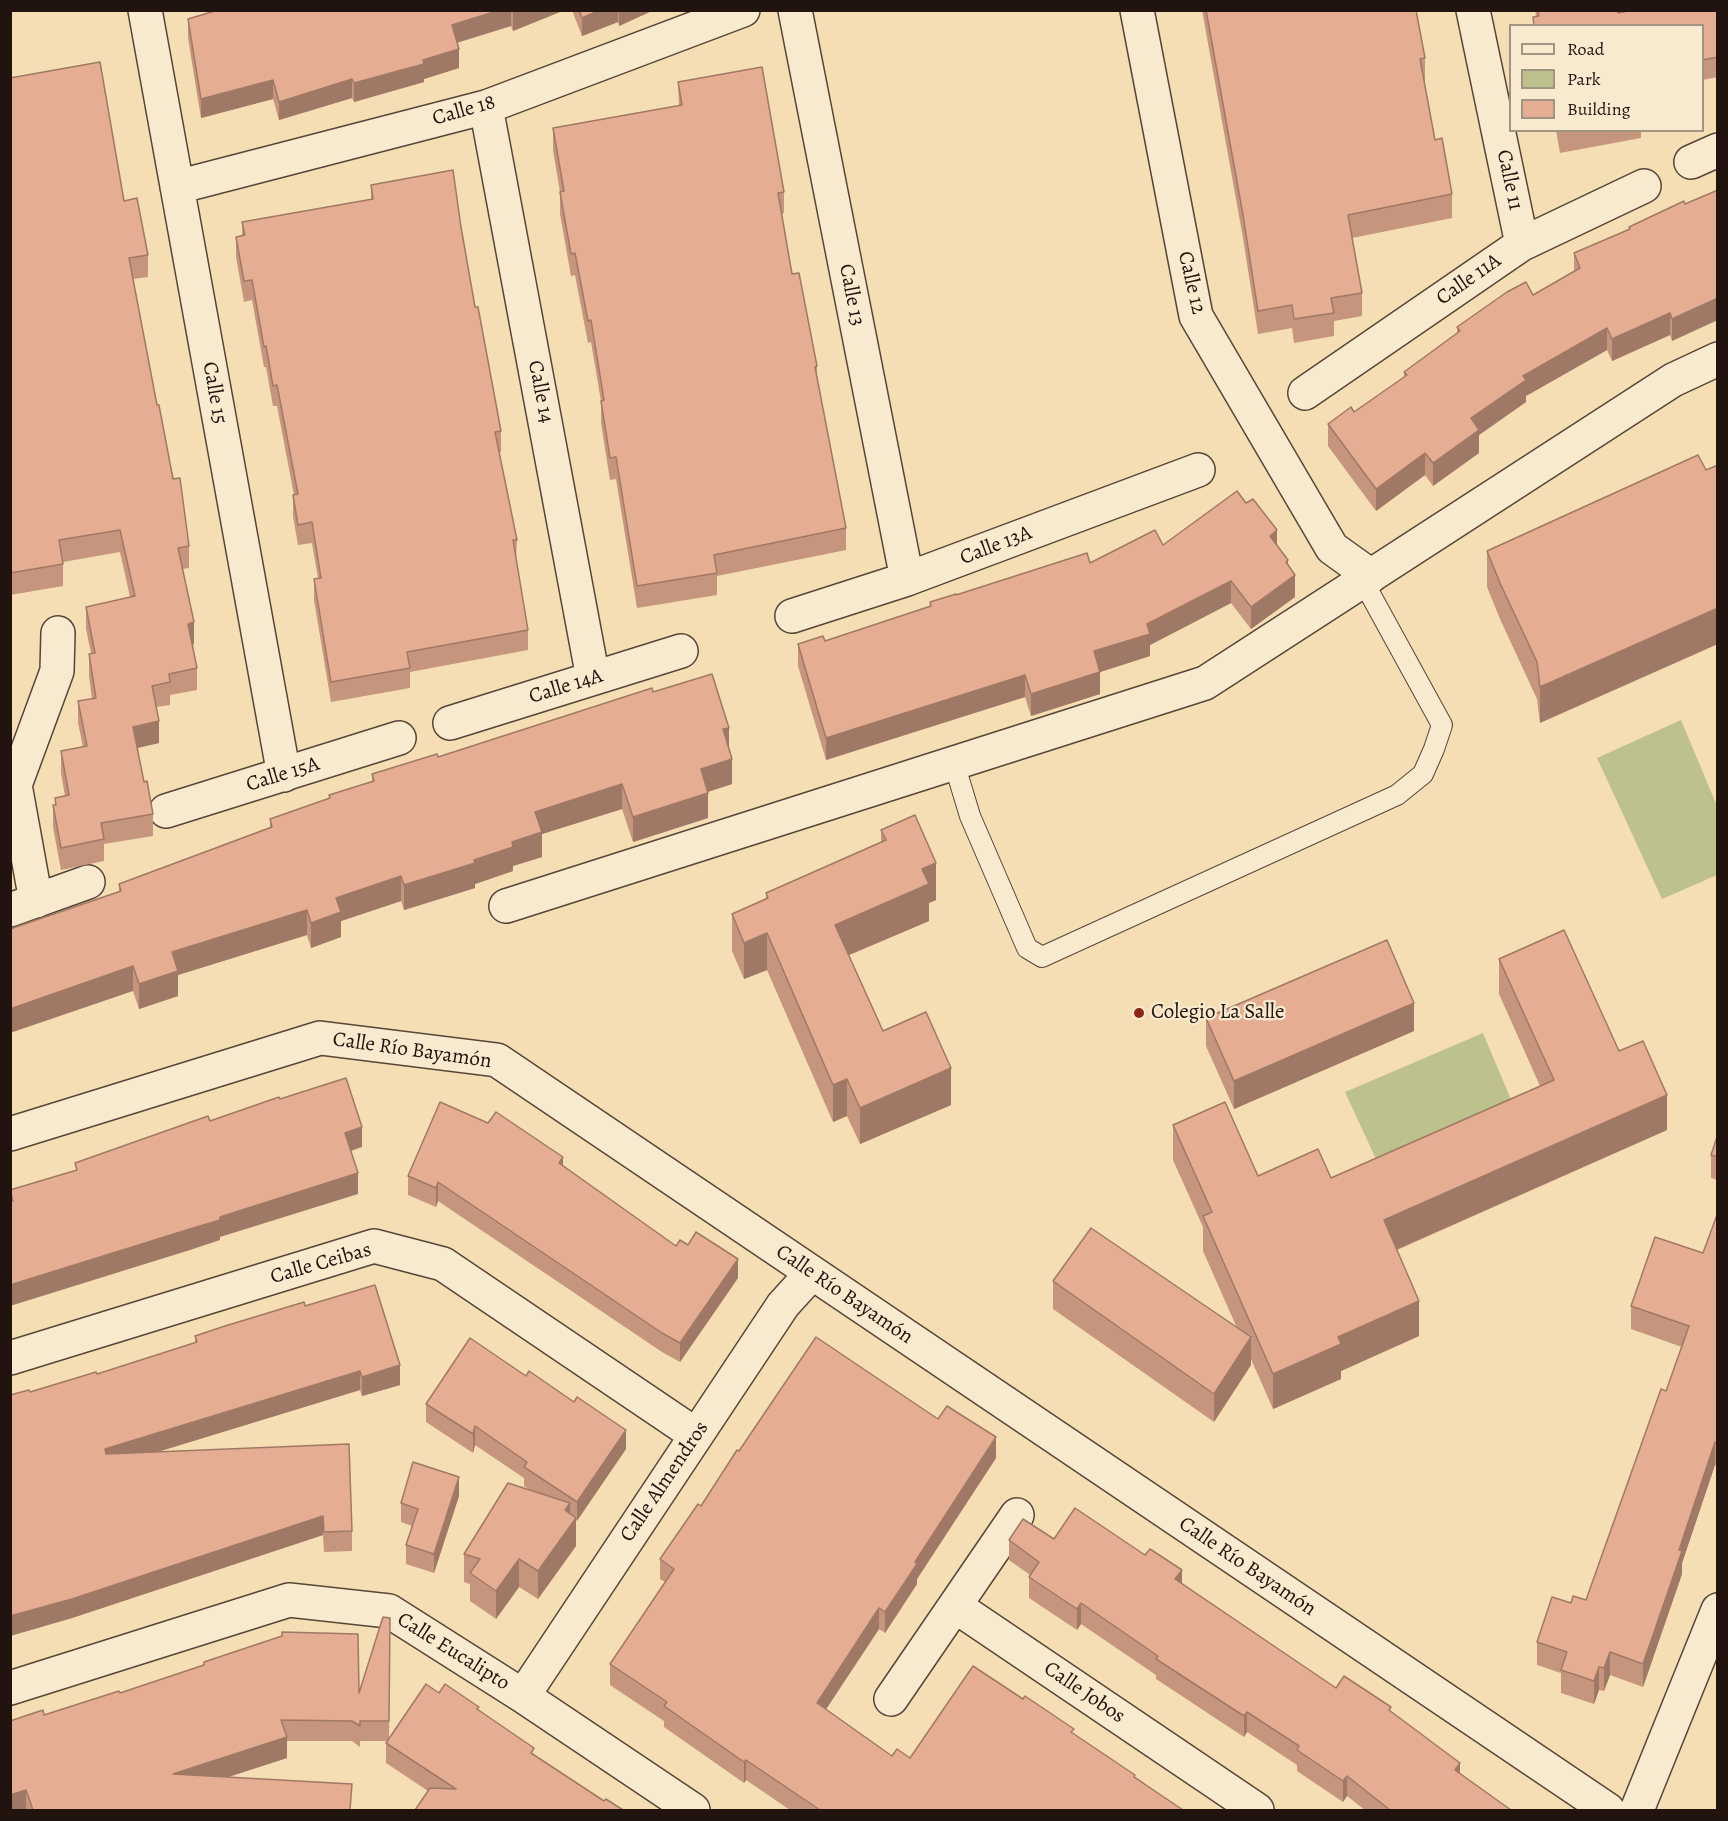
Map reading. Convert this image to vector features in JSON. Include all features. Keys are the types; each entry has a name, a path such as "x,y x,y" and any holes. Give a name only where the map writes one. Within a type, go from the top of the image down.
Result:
{"street":[{"name":"Calle 15","path":"146,10 284,775"},
{"name":"Calle 18","path":"177,187 486,106 743,10"},
{"name":"Calle 13","path":"795,10 907,579"},
{"name":"Calle 12","path":"1137,10 1196,316 1332,548 1367,578"},
{"name":"Calle 11","path":"1473,10 1522,244"},
{"name":"Calle 14","path":"486,106 593,678"},
{"name":"Calle 11A","path":"1305,393 1522,244 1644,186"},
{"path":"506,906 1205,683 1673,380 1718,359"},
{"name":"Calle 13A","path":"792,616 907,579 1198,470"},
{"path":"58,633 57,671 15,785 23,905 88,882"},
{"name":"Calle 14A","path":"450,723 681,651"},
{"name":"Calle 15A","path":"166,812 399,738"},
{"name":"Calle Río Bayamón","path":"10,1134 320,1038 497,1060 1608,1810"},
{"name":"Calle Ceibas","path":"10,1358 374,1246 443,1264 696,1435"},
{"name":"Calle Almendros","path":"523,1696 783,1305 812,1273"},
{"path":"891,1699 1017,1515"},
{"name":"Calle Eucalipto","path":"10,1688 289,1600 389,1611 523,1696 693,1810"},
{"name":"Calle Jobos","path":"955,1606 1257,1810"},
{"path":"1637,1810 1718,1610"}],"lane":[{"path":"954,763 970,816 1027,948 1042,957 1397,795 1423,774 1442,725 1367,578"}],"green space":[{"path":"1681,720 1717,806 1717,875 1662,899 1597,758"},
{"path":"1483,1033 1515,1109 1381,1170 1345,1092"}],"building":[{"path":"218,10 500,10 452,25 459,49 423,60 424,64 354,83 352,79 279,102 273,80 201,99 188,19"},
{"path":"579,10 600,10 582,18"},
{"path":"1206,10 1416,10 1425,58 1420,59 1435,140 1442,138 1452,194 1348,215 1362,293 1331,298 1334,313 1294,319 1292,305 1258,311"},
{"path":"1538,10 1617,10 1618,13 1633,10 1718,10 1718,57 1704,60 1704,24 1534,24 1533,17 1539,16"},
{"path":"100,62 124,201 137,198 148,255 129,258 173,479 180,478 189,546 178,548 194,622 188,624 197,668 169,674 170,682 152,686 159,721 133,727 153,814 101,823 104,839 61,848 53,805 56,805 55,798 69,795 61,751 87,746 78,701 96,698 89,654 95,653 86,607 135,596 120,530 59,540 63,564 10,573 10,78"},
{"path":"762,67 784,192 778,193 792,274 799,273 846,528 714,555 717,573 637,586 616,457 610,458 601,401 604,400 591,320 588,321 575,253 571,254 560,192 564,191 553,128 682,105 678,82"},
{"path":"453,170 475,307 478,307 501,431 495,432 517,540 513,540 528,630 407,652 410,668 331,682 314,579 321,578 312,522 298,525 293,495 298,494 277,385 273,386 252,280 244,281 236,237 245,235 242,222 373,199 371,185"},
{"path":"1718,190 1718,298 1672,319 1670,313 1612,339 1607,328 1523,376 1526,380 1471,418 1479,430 1433,463 1425,453 1376,489 1328,424 1351,407 1354,412 1407,375 1404,372 1460,331 1457,327 1507,292 1526,282 1533,295 1580,268 1574,253 1630,229 1629,227 1684,201 1685,204"},
{"path":"1698,455 1706,470 1718,465 1718,608 1540,687 1537,662 1487,551"},
{"path":"1237,491 1246,503 1253,499 1277,530 1270,536 1288,560 1286,562 1295,575 1251,607 1231,581 1147,624 1150,634 1094,651 1100,672 1031,694 1025,675 826,738 798,644 823,636 825,641 931,606 930,602 1087,553 1090,563 1155,530 1163,545"},
{"path":"712,674 729,728 723,729 732,759 701,769 708,793 633,817 622,784 535,812 542,832 512,842 513,847 474,860 475,863 404,885 401,876 336,898 341,912 311,923 307,910 172,952 178,971 139,984 133,966 10,1009 10,929 121,891 119,884 272,827 270,819 330,798 329,795 374,781 372,774 437,754 438,757 652,688 653,692"},
{"path":"915,815 936,863 922,869 929,884 835,925 883,1031 926,1012 951,1068 860,1108 847,1079 833,1085 767,933 744,943 732,914 768,898 766,893 886,840 881,830"},
{"path":"1564,930 1619,1051 1643,1041 1667,1095 1384,1220 1419,1301 1338,1337 1341,1344 1273,1374 1203,1216 1212,1212 1173,1125 1225,1102 1258,1176 1318,1149 1331,1178 1554,1080 1499,959"},
{"path":"1387,940 1414,1003 1234,1081 1206,1018"},
{"path":"346,1078 362,1127 345,1133 358,1173 220,1217 220,1220 10,1285 10,1201 13,1201 10,1190 77,1170 75,1163 208,1116 210,1121 279,1097 280,1099"},
{"path":"440,1102 488,1123 496,1112 563,1157 559,1163 676,1246 680,1240 688,1245 696,1232 738,1259 680,1343 438,1182 436,1188 408,1176"},
{"path":"1718,1134 1718,1157 1711,1155"},
{"path":"1718,1212 1718,1443 1715,1442 1679,1550 1682,1551 1643,1664 1610,1652 1604,1668 1599,1667 1594,1681 1561,1670 1567,1652 1537,1642 1552,1597 1571,1603 1573,1596 1586,1600 1661,1389 1666,1391 1689,1326 1631,1306 1655,1237 1703,1253"},
{"path":"1091,1228 1251,1337 1214,1394 1053,1281"},
{"path":"375,1285 400,1365 362,1377 360,1371 105,1449 106,1454 349,1444 352,1531 324,1532 323,1516 72,1599 10,1616 10,1395 29,1390 30,1392 96,1372 97,1374 197,1342 195,1336 225,1326 304,1302 305,1306"},
{"path":"816,1337 938,1419 947,1406 996,1437 885,1612 879,1608 817,1703 892,1756 897,1749 910,1758 973,1666 1023,1699 1025,1696 1074,1729 1071,1732 1183,1810 820,1810 746,1760 744,1762 664,1706 667,1702 610,1664 674,1569 660,1559 698,1504 701,1506"},
{"path":"470,1338 526,1376 529,1371 574,1402 577,1397 626,1430 577,1502 524,1467 527,1462 475,1426 473,1434 426,1404"},
{"path":"413,1462 459,1477 434,1554 406,1545 418,1509 401,1503"},
{"path":"508,1483 570,1503 565,1510 576,1518 538,1571 519,1559 496,1591 470,1573 480,1559 464,1554"},
{"path":"1075,1508 1145,1555 1150,1549 1182,1570 1175,1579 1336,1688 1344,1676 1391,1707 1389,1710 1460,1763 1455,1770 1511,1810 1390,1810 1347,1776 1343,1781 1297,1750 1299,1746 1247,1712 1244,1716 1156,1659 1158,1656 1081,1603 1077,1609 1029,1577 1039,1562 1009,1540 1023,1519 1054,1539"},
{"path":"383,1617 390,1618 389,1721 360,1721 360,1726 352,1721 281,1720 287,1737 173,1774 352,1784 350,1810 33,1810 26,1790 10,1795 10,1721 43,1710 44,1715 119,1691 120,1693 282,1636 282,1632 358,1634 359,1693"},
{"path":"426,1684 439,1693 445,1684 534,1748 531,1753 604,1801 606,1799 623,1810 415,1810 430,1788 456,1789 386,1743"}],"place":[{"name":"Colegio La Salle","path":"1139,1013"}]}
